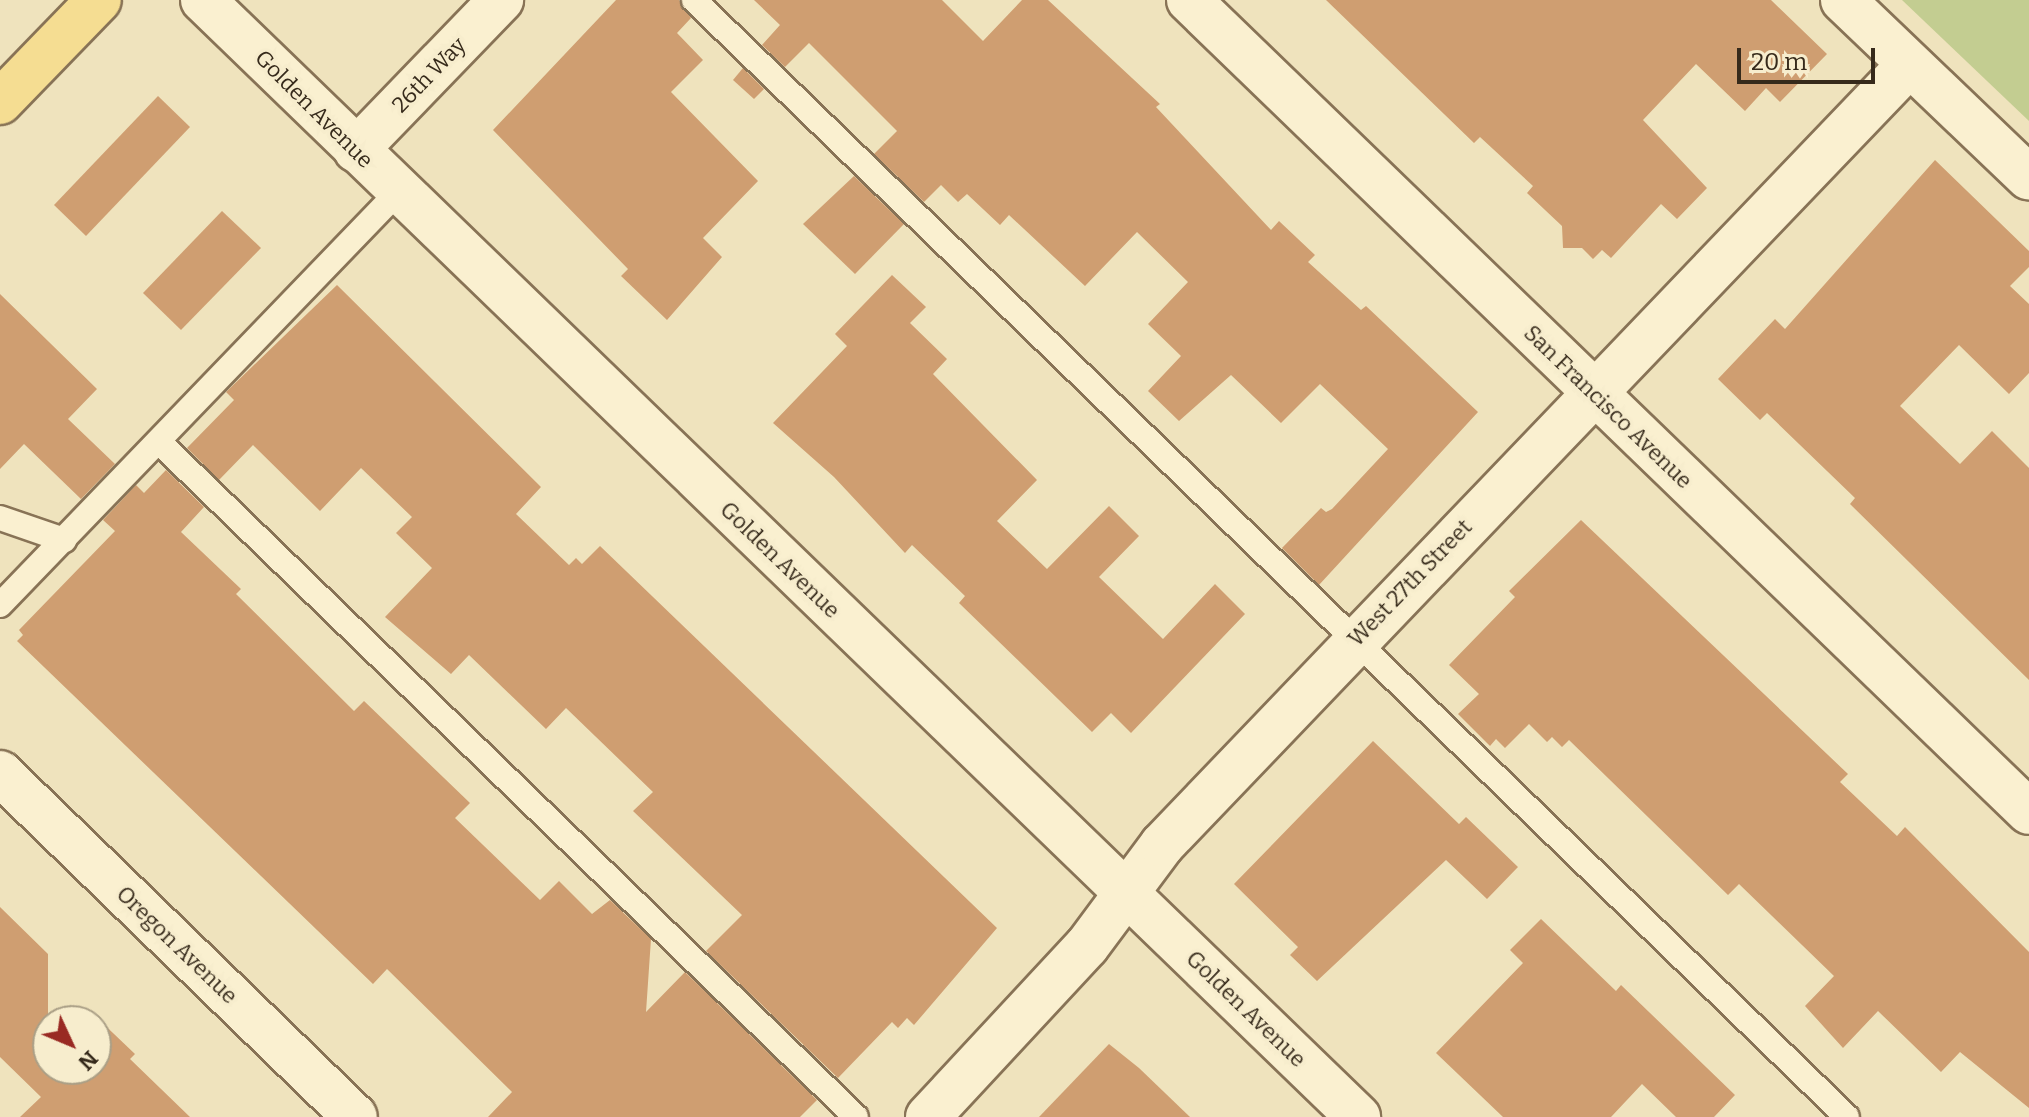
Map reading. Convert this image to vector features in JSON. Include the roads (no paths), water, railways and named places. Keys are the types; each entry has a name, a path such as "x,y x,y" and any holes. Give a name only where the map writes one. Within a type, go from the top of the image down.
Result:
{"main road":[{"path":"0,102 99,0"}],"street":[{"name":"Golden Avenue","path":"203,0 398,192 1358,1117"},
{"name":"26th Way","path":"356,150 501,0"},
{"name":"San Francisco Avenue","path":"1189,0 2029,812"},
{"path":"1843,0 2029,178"},
{"name":"West 27th Street","path":"928,1117 1128,894 1162,845 1352,642 1909,65"},
{"name":"Oregon Avenue","path":"0,773 355,1117"}],"lane":[{"path":"694,0 1352,642 1847,1117"},
{"path":"0,605 398,192"},
{"path":"159,442 856,1117"},
{"path":"0,518 64,540"}]}
